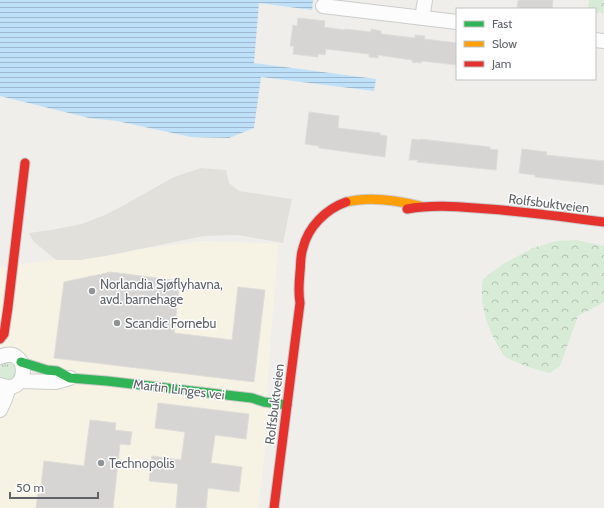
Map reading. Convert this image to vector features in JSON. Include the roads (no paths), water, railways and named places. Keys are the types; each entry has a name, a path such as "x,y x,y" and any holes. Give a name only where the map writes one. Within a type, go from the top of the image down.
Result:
{"street":[{"path":"422,18 424,0"},
{"path":"323,6 456,22"},
{"path":"0,410 10,385 23,375 24,371 22,365 11,358 9,340 2,337 8,307 25,163"},
{"name":"Rolfsbuktveien","path":"274,508 300,303 298,289 303,244 311,229 325,214 332,208 346,202 359,200 403,201 420,206"},
{"name":"Rolfsbuktveien","path":"396,210 404,210 420,206 459,206 604,222"},
{"name":"Rolfsbuktveien","path":"300,303 306,290 309,277"},
{"name":"Martin Linges vei","path":"11,358 47,370 57,371 70,378"},
{"name":"Martin Linges vei","path":"10,385 56,382 70,378 107,380 252,398 264,402 287,405"}],"water":[{"path":"0,0 313,0 312,10 259,3 254,63 376,79 374,91 261,77 254,128 229,138 191,137 117,121 89,118 0,96"}],"place":[{"name":"Norlandia Sjøflyhavna, avd. barnehage","path":"92,291"},
{"name":"Scandic Fornebu","path":"117,323"},
{"name":"Technopolis","path":"101,463"}]}
